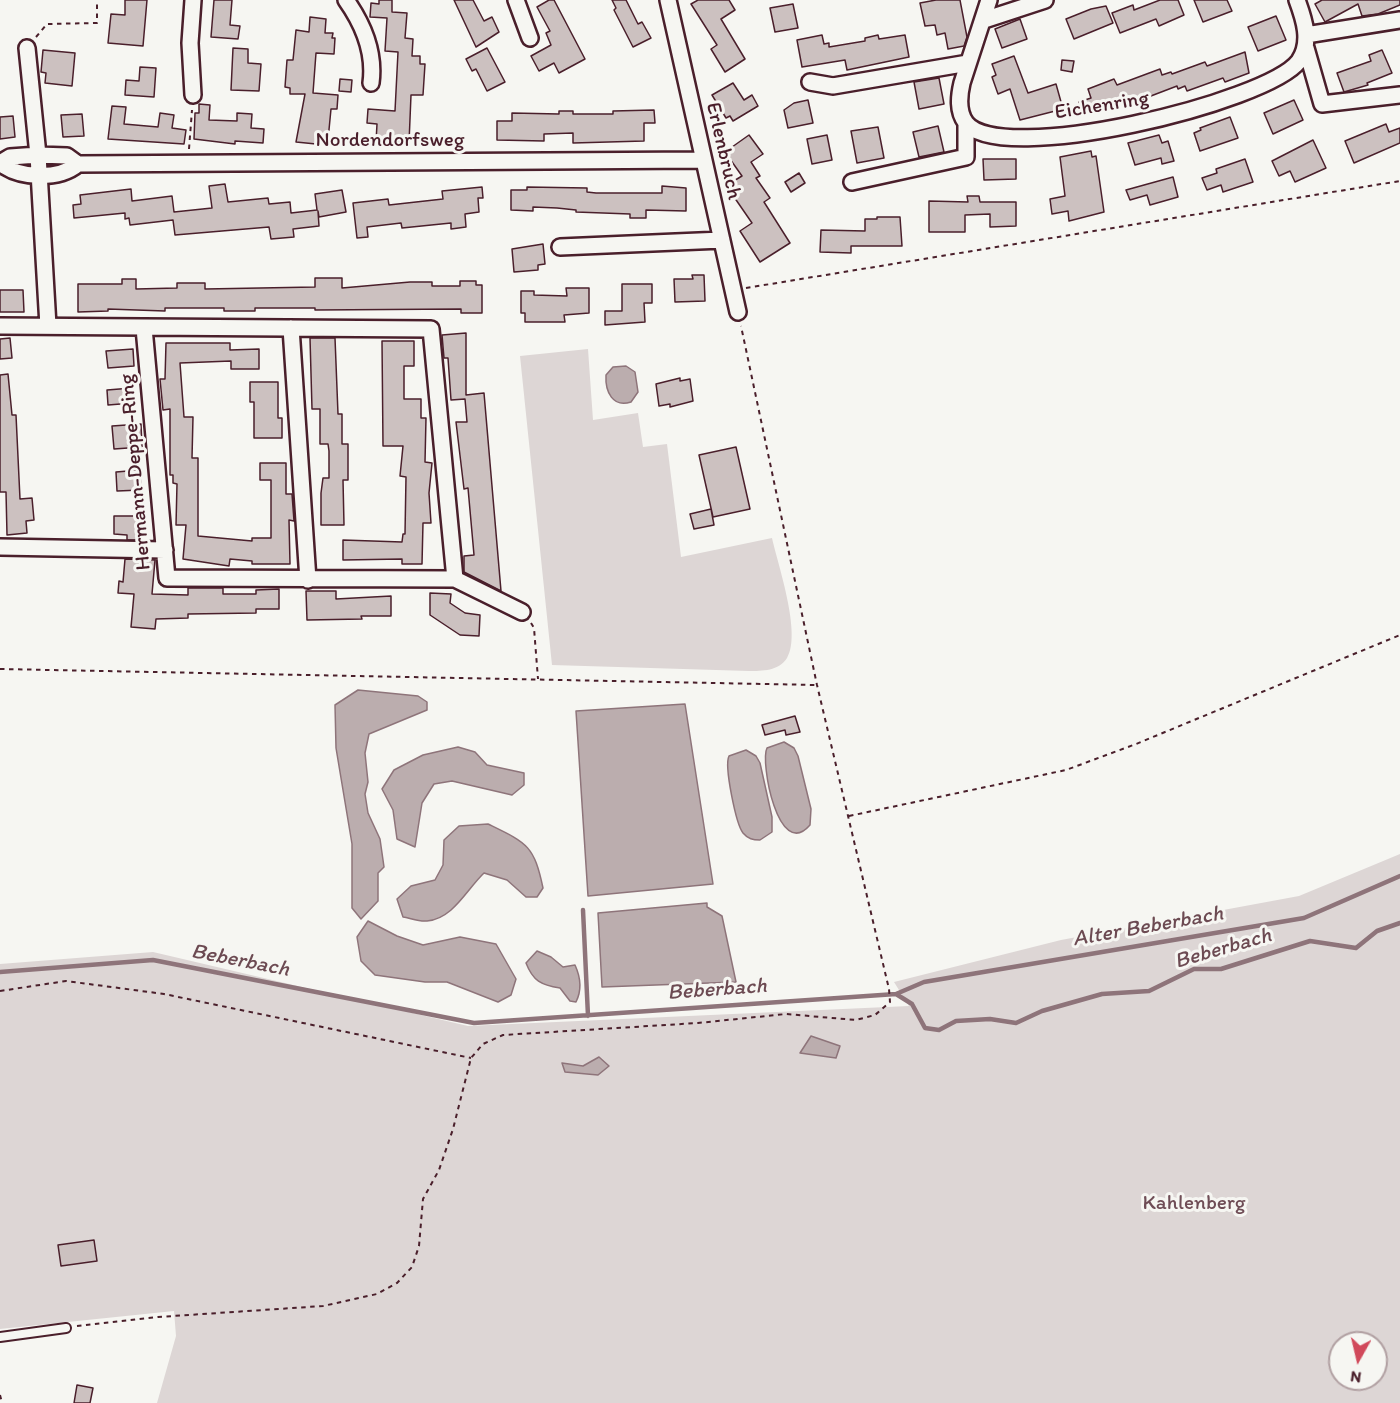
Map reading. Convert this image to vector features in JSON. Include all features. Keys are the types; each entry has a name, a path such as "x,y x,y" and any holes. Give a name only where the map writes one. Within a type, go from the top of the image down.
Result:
{"street":[{"path":"193,0 190,43 193,95"},
{"path":"346,0 367,39 373,68 371,83"},
{"path":"516,0 530,38"},
{"name":"Erlenbruch","path":"668,0 738,312"},
{"path":"852,182 966,157 966,123 960,105 960,93 989,0"},
{"path":"984,20 1045,0"},
{"path":"1297,0 1322,104 1400,95"},
{"path":"1306,41 1400,21"},
{"name":"Eichenring","path":"966,123 984,132 1028,138 1151,120 1221,102 1264,85 1294,66 1306,41"},
{"path":"27,48 38,155 48,326"},
{"path":"810,82 833,86 968,63"},
{"name":"Nordendorfsweg","path":"78,164 68,172 39,175 10,171 0,163 10,157 38,155 67,156 78,164 703,160"},
{"path":"560,247 722,240"},
{"path":"0,326 430,329 455,579"},
{"name":"Hermann-Deppe-Ring","path":"144,328 167,578 455,579 522,612"},
{"path":"291,328 308,580"},
{"path":"0,547 165,550"}],"lane":[{"path":"0,1337 66,1328"}],"path":[{"path":"27,48 47,24 97,23 97,0"},
{"path":"188,163 193,95"},
{"path":"733,290 1400,181"},
{"path":"66,1328 158,1317 323,1306 377,1294 397,1283 412,1267 419,1246 423,1199 439,1170 453,1129 471,1058 483,1044 503,1035 698,1023 786,1014 856,1020 883,1010 890,998 889,989 817,685 738,312"},
{"path":"522,612 534,628 538,679"},
{"path":"849,816 1066,770 1136,744 1400,635"},
{"path":"0,669 817,685"},
{"path":"0,991 66,981 164,994 471,1058"},
{"path":"0,1395 2,1403"}],"green space":[{"path":"588,349 593,420 638,413 643,447 667,444 681,557 772,538 787,599 792,633 787,658 780,666 749,671 552,665 520,356"},
{"name":"Kahlenberg","path":"1400,854 1400,1403 157,1403 176,1336 174,1311 0,1329 0,964 153,952 468,1026 909,1006 894,982 1061,940 1299,896"}],"shaded area":[{"path":"626,366 635,372 638,392 631,402 619,403 609,393 606,375 613,367"},
{"path":"358,690 418,696 427,702 427,710 369,734 365,753 368,782 365,794 368,813 380,839 384,867 378,873 378,901 361,919 352,908 352,844 336,748 335,705"},
{"path":"685,704 713,884 588,896 576,711"},
{"path":"784,742 794,748 798,756 811,809 810,825 799,833 789,830 780,820 766,771 767,748"},
{"path":"458,747 475,752 487,765 524,773 524,785 512,795 452,781 434,784 422,803 415,847 397,839 393,810 382,789 394,770 423,755"},
{"path":"746,750 756,756 760,763 772,817 772,832 760,840 747,837 740,828 729,782 729,756"},
{"path":"488,824 520,841 532,854 543,888 537,897 526,897 507,880 484,873 459,902 444,915 424,921 403,917 397,899 411,886 435,880 443,865 444,840 459,826"},
{"path":"707,903 707,907 722,916 736,982 602,987 598,913"},
{"path":"368,921 397,936 423,945 460,937 496,944 516,979 511,995 498,1002 447,982 425,982 375,975 361,961 357,937"},
{"path":"537,951 551,957 563,967 575,965 580,983 576,1002 570,1001 560,988 543,984 535,978 526,963"},
{"path":"811,1036 840,1046 836,1058 800,1053"},
{"path":"599,1057 609,1066 598,1075 565,1072 562,1063 583,1066"}],"building":[{"path":"125,0 147,0 143,46 108,43 111,14 125,15"},
{"path":"214,0 232,0 230,25 240,26 238,39 211,37"},
{"path":"379,0 392,0 392,12 407,13 405,38 413,39 412,56 420,56 420,64 425,64 423,95 411,95 409,143 376,142 377,124 367,123 368,109 395,111 398,52 385,51 387,18 370,17 371,3 379,4"},
{"path":"454,0 473,0 484,21 492,17 499,32 476,47"},
{"path":"549,0 554,0 585,59 559,73 554,63 539,71 531,56 551,45 546,33 550,31 537,7"},
{"path":"612,0 626,0 638,24 642,22 651,38 633,47 614,10 616,8"},
{"path":"698,0 729,0 735,10 721,19 745,59 725,72 711,49 717,45 691,4"},
{"path":"960,0 967,37 964,46 948,49 945,33 937,35 935,25 925,26 920,3"},
{"path":"1160,0 1178,0 1184,15 1159,26 1156,19 1120,33 1112,13 1133,5 1134,10"},
{"path":"1194,0 1227,0 1232,11 1203,22"},
{"path":"1322,0 1400,0 1400,5 1378,14 1362,16 1358,4 1325,22 1315,4"},
{"path":"793,4 798,28 775,32 770,8"},
{"path":"1106,6 1113,23 1074,39 1066,19"},
{"path":"1276,16 1286,40 1258,51 1248,27"},
{"path":"310,17 326,19 325,33 333,33 332,38 335,38 334,54 316,53 313,93 338,95 337,109 331,109 328,140 316,139 316,144 296,142 305,94 290,94 290,88 285,87 287,60 293,60 296,30 309,32"},
{"path":"1020,19 1027,39 1002,48 995,29"},
{"path":"822,35 824,44 829,43 829,47 865,41 865,38 878,35 879,39 905,35 909,57 847,70 845,60 802,67 797,40"},
{"path":"233,48 248,49 248,63 261,64 259,91 231,90"},
{"path":"487,48 505,82 487,91 476,69 472,71 466,59"},
{"path":"43,50 75,53 72,86 45,83 46,73 41,72"},
{"path":"1382,50 1392,73 1367,83 1368,85 1344,92 1337,73 1371,61 1369,55"},
{"path":"1245,52 1249,73 1225,82 1223,78 1187,91 1185,86 1178,89 1177,86 1143,99 1141,96 1123,102 1122,99 1083,114 1079,102 1091,98 1088,89 1114,79 1117,85 1160,69 1162,75 1171,72 1172,74 1205,62 1207,66"},
{"path":"1014,56 1028,93 1056,84 1063,109 1020,120 1010,89 998,94 992,77 996,75 992,64"},
{"path":"1062,60 1074,61 1072,72 1061,70"},
{"path":"140,67 156,68 154,97 125,95 126,80 139,81"},
{"path":"939,78 944,104 919,109 914,82"},
{"path":"340,79 352,80 351,92 339,91"},
{"path":"733,83 744,100 752,95 758,106 733,121 730,116 726,118 712,95"},
{"path":"808,100 813,123 788,128 784,110 794,103"},
{"path":"1294,100 1303,120 1273,134 1264,113"},
{"path":"199,104 210,105 209,120 237,121 237,113 252,114 251,128 264,129 263,143 235,141 235,144 194,139 195,113 199,113"},
{"path":"112,106 126,107 124,124 158,127 160,113 174,115 172,128 186,130 184,144 108,139"},
{"path":"654,110 655,123 644,123 644,141 573,143 573,133 544,134 544,141 497,140 497,121 512,121 512,113 559,114 559,111 573,111 573,114 613,114 613,111"},
{"path":"82,114 84,136 63,137 61,115"},
{"path":"13,116 15,137 0,139 0,117"},
{"path":"1230,117 1238,138 1200,151 1194,133 1201,130 1200,128"},
{"path":"1386,124 1389,132 1400,128 1400,143 1354,163 1345,141"},
{"path":"938,126 944,152 919,157 913,132"},
{"path":"878,127 884,158 857,163 851,131"},
{"path":"749,135 763,154 751,162 760,176 756,178 770,198 764,202 790,243 760,262 740,231 752,223 732,194 738,190 732,182 742,176 725,152"},
{"path":"827,135 832,160 812,164 807,139"},
{"path":"1159,135 1162,143 1168,141 1174,161 1162,164 1161,158 1135,165 1128,143"},
{"path":"1313,140 1326,168 1295,182 1290,171 1279,176 1272,161"},
{"path":"1091,151 1092,157 1096,156 1104,212 1069,221 1068,211 1052,214 1050,199 1065,196 1060,157"},
{"path":"983,159 1016,159 1016,179 984,180"},
{"path":"1245,159 1253,182 1223,192 1221,185 1207,190 1202,178 1217,173 1216,169"},
{"path":"799,173 805,183 791,192 785,182"},
{"path":"1173,177 1178,197 1150,205 1147,195 1130,200 1126,190"},
{"path":"225,184 228,202 268,198 269,204 290,202 291,213 317,210 315,194 342,190 346,212 319,217 318,211 319,226 293,229 294,237 271,239 269,227 175,235 173,220 130,225 129,218 125,219 125,213 74,218 73,205 81,204 80,195 131,189 132,201 172,196 174,212 212,208 209,186"},
{"path":"662,186 686,188 686,211 646,210 646,218 630,218 630,214 576,212 576,210 557,208 533,207 533,211 511,210 511,190 527,190 527,187 587,188 587,192 596,193 662,193"},
{"path":"482,187 483,198 478,198 479,212 465,214 466,227 451,229 451,223 402,228 401,223 367,227 368,237 357,238 353,203 388,199 389,205 443,199 442,191"},
{"path":"967,196 979,196 980,202 1016,202 1016,226 990,227 990,214 965,215 965,232 929,232 929,201 968,202"},
{"path":"877,217 900,217 902,246 851,246 851,253 820,252 821,230 865,231 865,219 877,219"},
{"path":"543,244 545,264 538,265 538,270 514,272 512,249"},
{"path":"692,275 704,275 705,301 675,302 674,279 693,279"},
{"path":"315,278 342,278 342,288 410,282 432,282 432,286 460,286 460,281 476,281 476,285 482,285 482,313 461,313 461,309 315,310 315,308 255,308 255,311 224,311 224,308 165,308 165,311 108,309 108,311 78,312 78,284 122,284 122,279 136,279 136,289 177,288 177,283 205,283 205,289 315,287"},
{"path":"622,284 652,284 652,303 644,303 645,322 605,325 605,311 622,311"},
{"path":"566,288 589,288 589,313 564,315 565,322 525,322 525,313 521,313 521,291 534,291 534,295 567,296"},
{"path":"0,290 23,290 24,312 0,312"},
{"path":"466,333 466,395 484,393 501,591 464,572 464,556 474,555 468,488 464,489 456,422 467,422 465,399 451,400 448,358 444,358 442,335"},
{"path":"10,338 12,358 0,359 0,339"},
{"path":"310,338 335,338 338,414 342,414 342,444 348,444 348,480 343,480 344,525 321,525 321,493 323,478 329,478 329,451 328,444 320,444 320,409 312,409"},
{"path":"382,341 414,341 414,366 404,366 404,399 421,399 421,418 426,418 425,462 432,463 429,493 431,523 423,523 422,564 402,564 402,559 343,560 343,540 402,542 403,534 405,534 406,477 400,476 403,446 383,446"},
{"path":"166,343 230,343 230,350 259,349 259,369 231,369 231,361 180,363 184,417 193,417 192,458 198,458 198,536 252,541 252,538 271,538 271,480 260,480 260,463 286,463 286,494 292,494 294,521 289,520 290,564 252,564 252,561 230,559 229,566 183,559 186,525 176,525 177,484 173,483 173,475 170,475 170,409 163,410 160,379 165,379"},
{"path":"133,349 134,366 108,368 106,351"},
{"path":"8,374 12,415 16,415 20,499 32,498 34,520 26,521 27,533 7,535 6,492 0,492 0,375"},
{"path":"680,378 680,381 690,379 693,401 670,407 670,404 659,406 656,384"},
{"path":"250,382 278,382 278,418 282,418 282,438 254,438 254,402 250,402"},
{"path":"132,388 133,403 108,405 107,390"},
{"path":"141,424 142,447 114,449 112,426"},
{"path":"736,447 750,509 713,517 699,455"},
{"path":"140,470 141,490 117,491 116,472"},
{"path":"711,509 714,525 694,529 690,514"},
{"path":"114,516 141,516 141,540 127,540 127,535 114,534"},
{"path":"125,559 155,560 152,594 188,595 188,588 223,588 223,594 256,594 256,590 279,589 279,609 256,609 256,613 188,614 188,618 156,619 155,629 131,627 134,594 118,593 119,581 123,582"},
{"path":"306,591 336,591 336,599 391,596 391,616 307,620"},
{"path":"430,593 451,594 450,603 465,613 480,615 479,636 460,635 430,615"},
{"path":"795,716 800,732 786,735 785,730 765,735 762,725"},
{"path":"94,1240 97,1261 61,1266 58,1245"},
{"path":"77,1385 93,1388 90,1403 74,1403"}],"waterway":[{"name":"Alter Beberbach","path":"896,994 924,982 1304,918 1400,876"},
{"path":"583,910 588,1016"},
{"name":"Beberbach","path":"0,972 153,960 474,1023 896,994 912,1004 925,1028 939,1030 956,1021 990,1019 1016,1023 1042,1011 1102,994 1149,991 1194,969 1221,969 1310,941 1356,948 1377,931 1400,923"}]}
